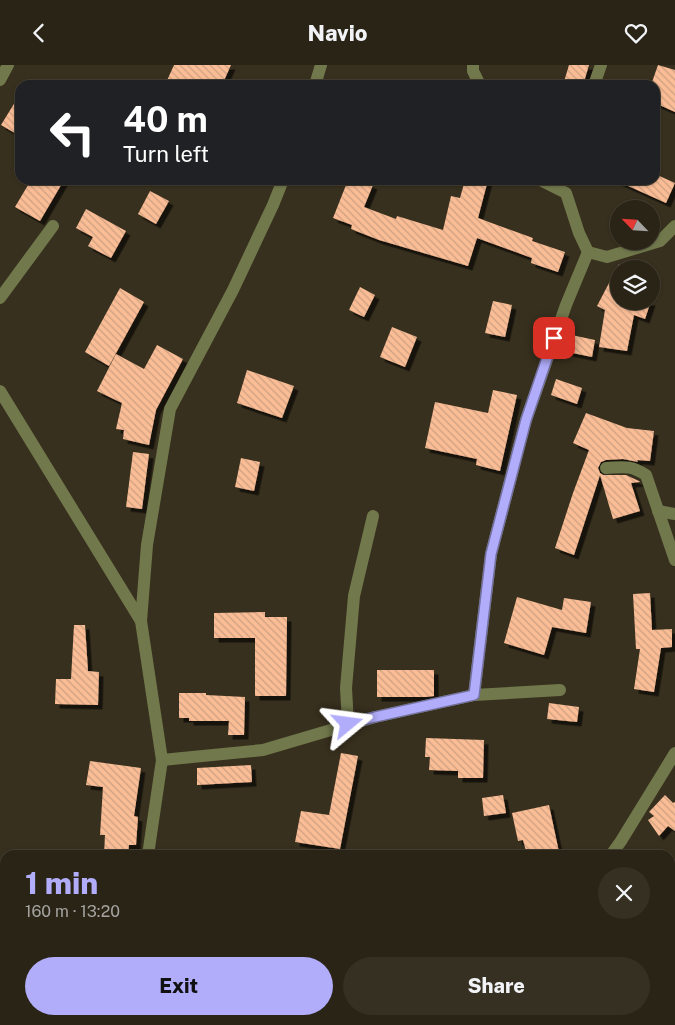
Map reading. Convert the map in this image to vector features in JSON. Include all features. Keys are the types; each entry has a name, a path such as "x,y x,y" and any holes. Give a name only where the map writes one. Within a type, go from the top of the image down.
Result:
{"street":[{"path":"0,80 8,65"},
{"path":"316,80 321,65"},
{"path":"473,65 473,71 478,80"},
{"path":"596,80 601,65"},
{"path":"149,850 162,760 141,621 147,545 170,409 233,290 274,205 281,185"},
{"path":"474,695 491,554 498,526 526,420 566,305 588,252 579,233 566,186"},
{"path":"0,298 53,225"},
{"path":"588,252 607,257 660,241 675,226"},
{"path":"0,391 141,621"},
{"path":"606,468 625,467 636,469 646,475 675,560"},
{"path":"658,511 675,514"},
{"path":"348,724 346,688 354,596 373,516"},
{"path":"162,760 263,750 348,724 474,695 560,690"},
{"path":"615,850 675,753"}],"building":[{"path":"174,65 231,65 224,80 167,80"},
{"path":"569,65 589,65 584,80 564,80"},
{"path":"658,65 675,70 675,112 660,105 660,80 653,80"},
{"path":"15,102 15,133 1,125"},
{"path":"660,176 675,183 666,203 626,185 660,185"},
{"path":"28,185 61,185 40,221 15,207"},
{"path":"346,185 373,185 364,207 396,219 397,216 443,230 451,196 460,198 464,185 487,185 478,218 533,238 532,241 565,252 558,272 531,263 532,258 477,238 468,266 379,240 351,229 352,225 333,218"},
{"path":"150,191 169,201 156,224 138,214"},
{"path":"86,209 126,231 111,258 88,246 93,237 76,228"},
{"path":"610,281 610,310 648,310 645,319 634,315 627,351 599,347 605,310 597,306"},
{"path":"360,287 375,295 364,317 349,310"},
{"path":"120,288 144,302 109,366 85,352"},
{"path":"493,301 512,305 505,337 485,333"},
{"path":"392,327 417,337 405,367 380,357"},
{"path":"567,334 595,340 592,357 563,351"},
{"path":"157,345 183,359 156,410 149,445 123,439 124,430 116,429 122,403 97,391 116,354 144,369"},
{"path":"247,370 294,386 282,418 237,403"},
{"path":"556,379 582,388 577,404 551,395"},
{"path":"493,390 517,395 500,471 476,465 477,459 425,448 435,402 488,413"},
{"path":"586,413 627,428 654,431 650,461 606,460 601,462 598,468 603,475 626,475 640,482 631,483 640,511 613,519 600,475 574,555 555,548 589,450 573,443"},
{"path":"133,452 149,454 142,509 126,507"},
{"path":"241,458 260,462 254,491 235,487"},
{"path":"650,593 652,630 672,629 672,647 661,648 654,692 634,689 640,649 636,649 633,594"},
{"path":"517,597 562,610 564,598 591,602 586,633 552,627 544,655 504,643"},
{"path":"265,612 265,617 287,617 286,696 255,696 255,638 214,638 214,613"},
{"path":"74,625 85,625 88,671 99,672 98,705 55,704 56,679 71,679"},
{"path":"377,670 434,670 434,696 377,697"},
{"path":"179,693 206,693 206,695 245,697 244,735 228,735 229,721 189,721 189,718 179,718"},
{"path":"549,703 579,707 577,722 547,719"},
{"path":"426,738 484,740 483,778 458,778 458,771 429,770 430,757 425,757"},
{"path":"341,753 358,756 340,849 295,842 301,811 329,815"},
{"path":"90,761 141,768 134,816 138,817 136,845 129,845 128,850 104,850 105,835 100,835 103,787 86,785"},
{"path":"251,765 252,782 197,785 197,768"},
{"path":"503,795 506,813 484,816 482,798"},
{"path":"665,795 673,803 675,802 675,831 668,826 659,836 648,820 654,816 649,812"},
{"path":"549,805 559,850 526,850 523,840 518,841 512,813"}],"route":[{"path":"348,724 474,695 491,554 526,420 554,338"}]}
